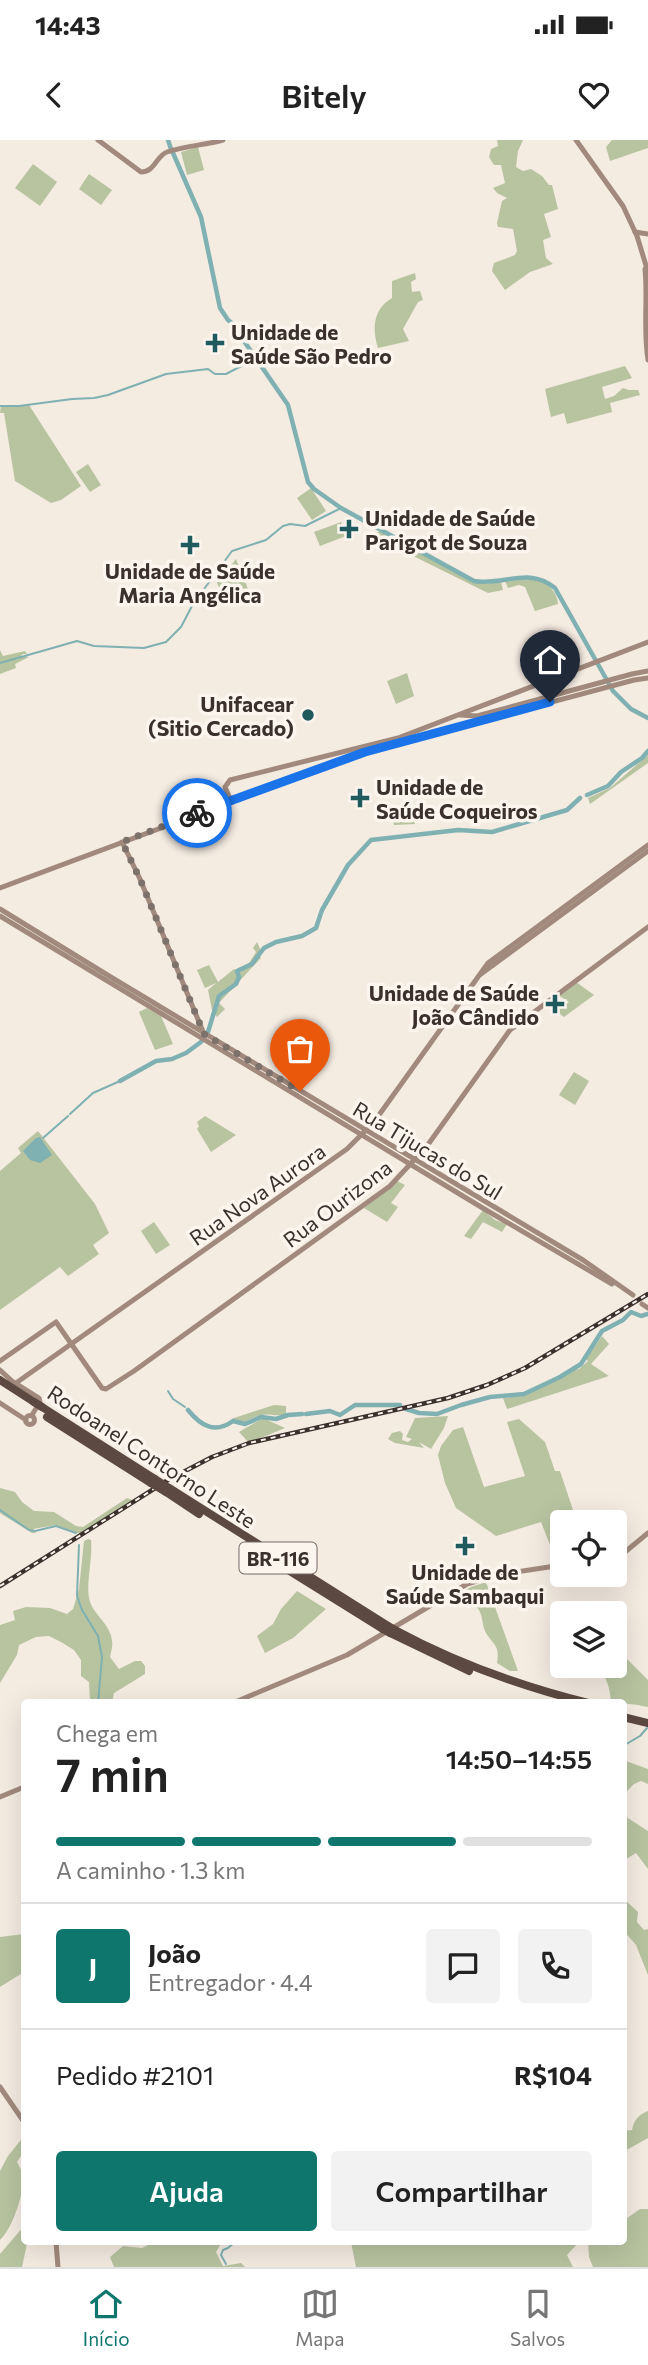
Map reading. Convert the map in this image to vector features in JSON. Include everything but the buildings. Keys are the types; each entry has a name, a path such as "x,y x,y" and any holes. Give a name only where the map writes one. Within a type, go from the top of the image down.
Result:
{"highway":[{"name":"Rodoanel Contorno Leste","path":"0,1380 33,1411"},
{"name":"Rodoanel Contorno Leste","path":"0,1387 33,1411 168,1490 429,1654 481,1676 553,1699"},
{"name":"Rodoanel Contorno Leste","path":"389,1629 489,1674 573,1699"},
{"path":"627,1715 646,1721"}],"main road":[{"path":"99,140 141,172 150,170 163,154 202,141 220,141"},
{"path":"576,140 610,184 623,206 648,272"},
{"path":"635,232 648,234"},
{"path":"635,232 648,284 645,336 648,360"},
{"path":"231,801 225,787 230,780 414,732 648,642"},
{"path":"616,682 648,671"},
{"path":"0,888 374,749 604,685 648,678"},
{"path":"457,715 477,716 522,707"},
{"path":"457,727 473,709"},
{"path":"473,709 473,714 477,716"},
{"path":"326,756 324,761 329,764"},
{"path":"122,842 140,879 205,1038"},
{"name":"Rua Nova Aurora","path":"472,984 486,970 647,848"},
{"name":"Rua Nova Aurora","path":"16,1383 309,1177 364,1133 488,963 647,848"},
{"path":"0,909 74,964 192,1027 205,1038"},
{"path":"0,916 57,942 205,1038"},
{"name":"Rua Ourizona","path":"72,1345 102,1388 106,1389 374,1199 413,1163 510,1030 648,927"},
{"path":"192,1027 199,1022"},
{"name":"Rua Tijucas do Sul","path":"205,1038 576,1259 633,1296"},
{"path":"0,1361 56,1322 72,1345"},
{"path":"0,1370 39,1398 40,1402 33,1411 2,1405"},
{"path":"627,1551 648,1533"},
{"path":"242,1699 347,1655 467,1584 497,1575 550,1567"},
{"path":"0,1797 21,1788"},
{"path":"0,2087 21,2118"},
{"path":"56,2245 58,2267"}],"green space":[{"path":"497,140 523,140 516,167 523,171 531,169 552,185 558,209 544,214 551,237 543,240 546,258 553,264 530,272 505,290 492,271 494,263 515,255 517,251 513,229 498,227 497,223 502,201 507,198 493,188 505,183 501,165 494,165 489,157 491,149 498,146"},
{"path":"612,140 648,140 648,148 610,161 606,147"},
{"path":"198,147 204,170 187,175 181,152"},
{"path":"33,164 57,182 40,206 15,188"},
{"path":"89,174 112,190 101,205 79,189"},
{"path":"415,273 416,279 411,282 412,292 420,291 423,300 418,302 403,329 409,341 378,348 376,320 381,308 392,298 392,281"},
{"path":"625,366 632,378 602,387 605,399 614,396 623,388 638,390 640,395 610,403 612,412 567,424 564,413 551,417 545,389"},
{"path":"1,405 29,405 81,486 61,500 51,503 15,481 4,413 0,413"},
{"path":"88,464 101,485 90,492 76,472"},
{"path":"311,488 326,511 312,520 297,498"},
{"path":"341,522 346,536 320,546 314,532"},
{"path":"382,532 473,581 484,584 501,582 503,590 488,593 401,550 391,548 372,536 371,533"},
{"path":"236,559 248,589 225,599 217,583"},
{"path":"536,579 551,588 558,604 535,611 525,587 519,585 508,588 505,581"},
{"path":"0,650 3,656 25,651 27,654 19,658 29,657 15,664 16,668 0,674 0,664 13,659 0,663"},
{"path":"407,673 414,696 396,704 387,681"},
{"path":"648,755 648,763 590,804 588,798 610,788"},
{"path":"406,803 415,824 394,825 391,808"},
{"path":"257,942 261,958 219,1003 225,1009 217,1017 212,1010 208,990 216,983 205,988 197,970 209,965 218,982 234,969 236,971 249,963 256,952 253,948"},
{"path":"576,982 594,995 564,1017 556,1011 569,1002 558,995"},
{"path":"147,1008 161,1016 173,1044 155,1050 139,1012"},
{"path":"574,1072 589,1081 575,1105 559,1095"},
{"path":"205,1116 236,1135 211,1152 197,1129 197,1122"},
{"path":"38,1131 95,1204 109,1233 93,1245 99,1254 68,1276 60,1267 0,1310 0,1171 21,1153 18,1148"},
{"path":"397,1181 405,1185 391,1203 398,1207 387,1222 364,1208"},
{"path":"483,1210 495,1220 507,1224 502,1232 483,1222 471,1239 464,1236"},
{"path":"154,1222 170,1245 156,1254 141,1231"},
{"path":"602,1336 609,1344 591,1364 609,1376 507,1409 503,1398 522,1396 579,1369 588,1361 586,1359"},
{"path":"274,1405 286,1406 286,1414 261,1415 243,1423 231,1419"},
{"path":"448,1416 431,1449 419,1442 424,1448 395,1443 388,1439 392,1433 400,1431 403,1434 402,1440 408,1442 412,1439 406,1437 415,1418"},
{"path":"263,1418 285,1428 249,1443 239,1432"},
{"path":"519,1419 545,1442 555,1471 560,1471 573,1510 550,1510 550,1545 541,1522 496,1536 456,1508 445,1483 438,1455 453,1430 463,1427 484,1487 525,1476 507,1422"},
{"path":"0,1488 15,1492 22,1502 34,1511 54,1512 76,1526 83,1527 127,1498 132,1500 80,1534 56,1525 33,1529 36,1533 32,1533 0,1513"},
{"path":"91,1540 90,1602 111,1635 110,1657 119,1669 141,1661 145,1666 145,1674 114,1693 113,1699 90,1699 89,1682 81,1676 81,1660 74,1650 49,1636 36,1637 19,1645 17,1655 0,1683 0,1625 15,1620 13,1611 26,1607 50,1608 67,1614 73,1609 79,1589 84,1541"},
{"path":"486,1582 518,1671 510,1671 497,1663 497,1649 485,1630 479,1610 471,1603 454,1596"},
{"path":"297,1591 326,1609 293,1638 265,1653 257,1636 273,1624 281,1609"},
{"path":"627,1659 648,1680 648,1707 627,1704 627,1699 611,1699 605,1678 627,1678"},
{"path":"627,1761 648,1769 648,1784 641,1781 627,1791"},
{"path":"627,1818 648,1831 648,1869 636,1853 627,1859"},
{"path":"627,1902 638,1912 637,1922 644,1930 648,1929 648,1975 636,1945 627,1935"},
{"path":"21,1934 21,1974 0,1987 0,1937"},
{"path":"648,2111 648,2138 627,2150 627,2131 632,2130 637,2118"},
{"path":"21,2140 21,2156 17,2162 21,2170 21,2197 10,2226 0,2240 0,2171"},
{"path":"640,2209 648,2209 648,2267 593,2267 588,2245 627,2245 627,2218"},
{"path":"21,2230 21,2245 27,2245 22,2267 0,2267 0,2254"},
{"path":"148,2245 220,2245 216,2252 223,2266 241,2263 245,2267 114,2267 110,2257 123,2246 142,2248"},
{"path":"352,2245 576,2245 567,2255 573,2267 356,2267"}],"water":[{"path":"40,1137 52,1155 40,1163 30,1160 23,1151"}],"waterway":[{"path":"168,140 171,149"},
{"path":"173,153 201,217 220,308 237,327 288,405 308,482 341,508 474,581 526,577 535,578 555,588 613,691 631,709 648,718"},
{"path":"0,406 94,398 166,374 208,369 215,374 226,374 249,362 258,362"},
{"path":"0,663 77,641 94,646 144,648 166,642 181,627 193,604 232,551 266,540 283,526 305,526 341,508"},
{"path":"587,795 608,786 648,751"},
{"path":"120,1081 156,1061 172,1059 186,1053 201,1042 208,1032 219,996 236,984 239,977 237,971 252,964 264,948 276,942 302,936 316,928 322,910 348,865 371,840 458,830 492,832 567,810 580,798"},
{"path":"70,1114 93,1093 120,1081"},
{"path":"43,1138 68,1116"},
{"path":"406,1409 437,1414 490,1397 524,1394 581,1364 602,1331 623,1320 631,1312 641,1316 648,1314"},
{"path":"168,1391 173,1399 185,1407"},
{"path":"306,1414 330,1411 340,1415 355,1405 400,1405"},
{"path":"188,1410 203,1424 214,1427 233,1421 245,1424 261,1417 276,1419 302,1414"},
{"path":"0,1510 29,1530 56,1526 76,1533"},
{"path":"79,1545 77,1596 98,1636 102,1657 98,1699"},
{"path":"627,1744 647,1728"},
{"path":"226,2264 221,2255 223,2250 232,2245"}],"railway":[{"path":"0,1586 168,1480 212,1457 249,1443 448,1398 487,1385 525,1368 648,1294"}],"way so far":[{"path":"197,813 122,842 204,1034 300,1091"}],"place":[{"name":"Unidade de Saúde São Pedro","path":"215,343"},
{"name":"Unidade de Saúde Parigot de Souza","path":"349,529"},
{"name":"Unidade de Saúde Maria Angélica","path":"190,545"},
{"name":"Unifacear (Sitio Cercado)","path":"308,715"},
{"name":"Unidade de Saúde Coqueiros","path":"360,798"},
{"name":"Unidade de Saúde João Cândido","path":"555,1004"},
{"name":"Unidade de Saúde Sambaqui","path":"465,1546"}],"route":[{"path":"197,813 365,752 550,702"}]}
